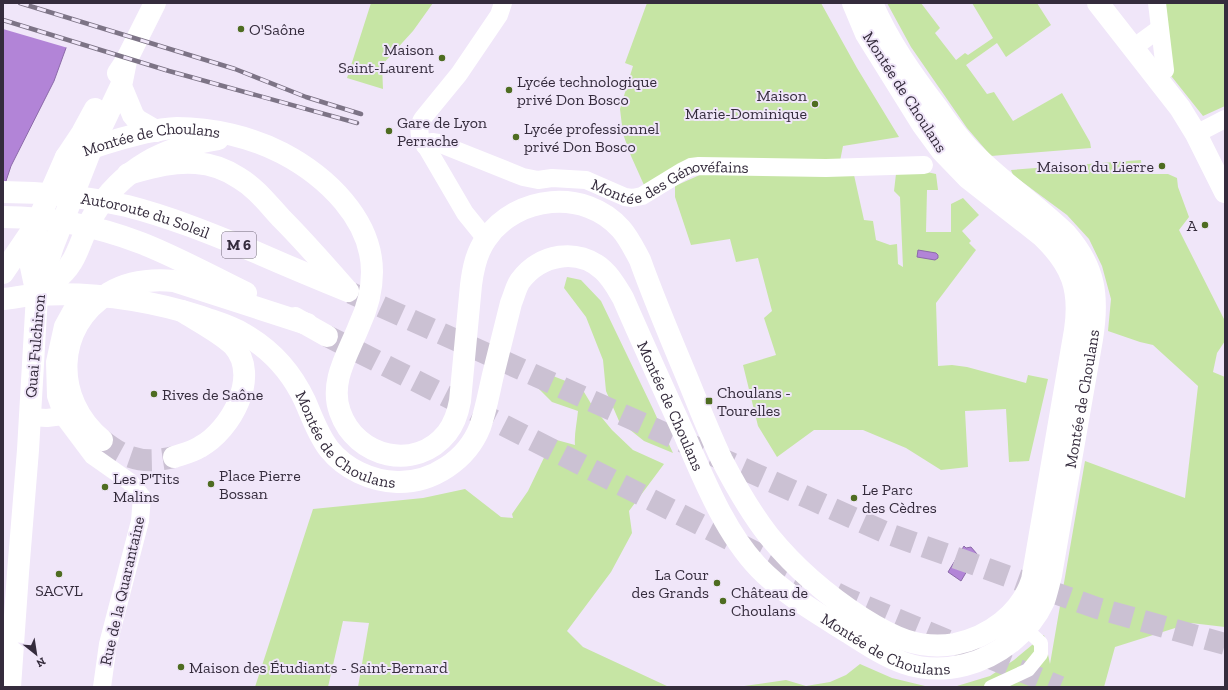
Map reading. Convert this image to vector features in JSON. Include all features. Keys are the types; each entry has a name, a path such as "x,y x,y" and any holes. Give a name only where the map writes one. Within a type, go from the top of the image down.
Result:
{"main road":[{"path":"3,273 37,223 66,158 82,133 101,98 126,61 155,3"},
{"name":"Montée de Choulans","path":"66,158 92,147 156,130 176,128 195,129 237,136 267,146 282,153 318,176 337,194 358,220 364,231 372,261 371,292 360,324 341,368 336,391 339,410 347,427 360,442 374,451 390,455 409,455 425,450 447,433 456,415 460,401 474,266 478,254 486,239 506,218 531,206 559,201 582,205 594,210 614,222 627,237 640,260 722,460 760,524 782,552 820,588 848,609 876,627 899,639 923,645 945,645 969,640 994,629 1021,604 1029,589 1032,580 1075,330 1078,306 1076,291 1069,270 1057,251 1042,236 968,178 932,138 866,34 853,3"},
{"name":"Montée de Choulans","path":"37,295 80,295 134,300 182,311 229,326 245,334 282,364 297,386 321,436 329,449 344,463 359,473 368,476 384,480 404,482 422,479 443,470 462,455 475,437 483,418 511,303 515,290 520,281 533,268 547,260 567,256 583,258 603,270 623,298 707,486 726,520 753,561 773,581 804,604 872,648 898,662 935,669 960,666 979,661 1012,641 1026,628 1032,621 1044,600 1051,575 1094,329 1096,305 1094,286 1085,262 1073,242 1066,234 968,149 914,77 886,32 872,3"},
{"path":"1098,3 1180,108 1196,134 1225,192"},
{"name":"Quai Fulchiron","path":"10,687 37,295 53,246 92,147 121,86 126,61"},
{"path":"121,86 133,115 137,120 156,130"},
{"name":"Montée de Choulans","path":"37,295 59,279 74,260 92,218 105,198 128,174 150,160 175,148 237,136"},
{"name":"Autoroute du Soleil","path":"3,192 39,193 68,196 127,206 168,218 204,231 348,292 305,242 258,193 240,178 229,172 208,165 183,163 159,166 128,174"},
{"name":"Autoroute du Soleil","path":"3,217 26,217 76,224 109,232 140,243 162,252 259,299 327,336"},
{"path":"3,299 37,295 30,262 37,223"},
{"path":"102,440 89,428 80,416 73,402 66,374 69,347 76,328 94,305 109,293 122,287 146,280 174,282 306,324"},
{"path":"174,457 201,447 224,426 238,403 243,390 244,374 243,365 239,354 233,345 182,311"}],"street":[{"path":"486,239 465,213 425,146 419,130 421,121 459,74 499,15 503,3"},
{"path":"1156,3 1165,70 1156,77"},
{"path":"1133,48 1159,29"},
{"path":"1196,134 1225,119"},
{"name":"Montée des Génovéfains","path":"425,146 432,142 438,143 523,177 538,180 552,178 586,180 632,198 642,196 691,167 699,166 826,168 924,165"},
{"name":"Rue de la Quarantaine","path":"80,295 63,326 55,362 56,396 62,416 93,456 130,482 142,497 140,521 108,644 102,687"},
{"path":"29,417 47,418 62,416"},
{"path":"991,687 1028,670 1041,654 1041,643 1026,628"}],"green space":[{"path":"371,3 433,3 413,31 382,65 383,89 347,78"},
{"path":"647,3 821,3 857,68 899,137 843,146 840,161 758,160 644,185 623,134 620,109 633,66 625,63"},
{"path":"887,3 921,3 940,28 935,33 956,60 965,53 968,55 993,38 972,3 1037,3 1051,25 1006,57 997,43 966,65 987,94 994,92 1013,121 1062,93 1090,142 1091,148 991,156 967,128 911,47"},
{"path":"1163,3 1225,3 1225,106 1203,116 1168,72"},
{"path":"1141,160 1142,174 1168,174 1177,178 1178,187 1189,217 1179,230 1225,321 1225,341 1217,353 1213,372 1225,377 1225,627 1191,623 1115,647 1104,687 737,687 786,680 806,686 830,682 846,675 860,664 892,678 925,686 957,686 990,676 1014,660 1044,635 1050,664 1085,461 1185,498 1198,386 1153,345 1108,331 1111,299 1102,266 1089,239 1067,215 1013,175 1011,170"},
{"path":"922,171 936,174 938,190 927,190 926,232 951,232 951,204 963,198 979,215 962,231 971,241 969,243 976,250 936,303 938,366 952,365 967,367 1026,383 1028,375 1048,379 1029,461 1009,462 1006,409 965,411 968,467 941,470 906,448 863,430 814,430 777,457 758,426 743,365 776,355 764,318 772,311 758,258 736,262 730,239 691,245 675,197 675,186 702,174 854,175 864,220 873,221 876,240 890,245 897,244 898,264 903,267 900,197 894,191 896,174"},
{"path":"567,277 581,280 601,301 673,453 644,441 619,421 606,391 603,360 586,317 564,288"},
{"path":"544,375 553,376 581,387 593,407 612,430 633,450 664,464 629,511 632,533 611,572 567,631 583,647 669,687 358,687 369,623 343,621 328,687 255,687 313,509 423,498 465,489 501,517 513,518 512,514 528,491 553,439 575,445 578,411 552,402 538,388"}],"shaded area":[{"path":"3,3 90,3 66,48 54,81 11,166 3,190"},
{"path":"918,250 936,253 938,258 935,260 917,257"},
{"path":"964,546 966,548 971,547 977,554 961,581 948,572"}],"pier":[{"path":"3,3 92,3 68,48 3,29"}],"tunnel":[{"path":"351,293 889,534 1097,608 1225,644"},
{"path":"327,336 806,578"},
{"path":"102,440 111,447 136,459 154,460 174,457"},
{"path":"836,593 1060,687"}],"railway":[{"path":"20,3 235,69 306,97 361,114"},
{"path":"3,20 169,71 357,123"}],"place":[{"name":"O'Saône","path":"241,29"},
{"name":"Maison Saint-Laurent","path":"442,58"},
{"name":"Lycée technologique privé Don Bosco","path":"509,90"},
{"name":"Maison Marie-Dominique","path":"815,104"},
{"name":"Gare de Lyon Perrache","path":"389,131"},
{"name":"Lycée professionnel privé Don Bosco","path":"516,137"},
{"name":"Maison du Lierre","path":"1162,166"},
{"name":"A","path":"1205,225"},
{"name":"Rives de Saône","path":"154,394"},
{"name":"Choulans - Tourelles","path":"709,401"},
{"name":"Place Pierre Bossan","path":"211,484"},
{"name":"Les P'Tits Malins","path":"105,487"},
{"name":"Le Parc des Cèdres","path":"854,498"},
{"name":"SACVL","path":"59,574"},
{"name":"La Cour des Grands","path":"717,583"},
{"name":"Château de Choulans","path":"723,601"},
{"name":"Maison des Étudiants - Saint-Bernard","path":"181,667"}]}
